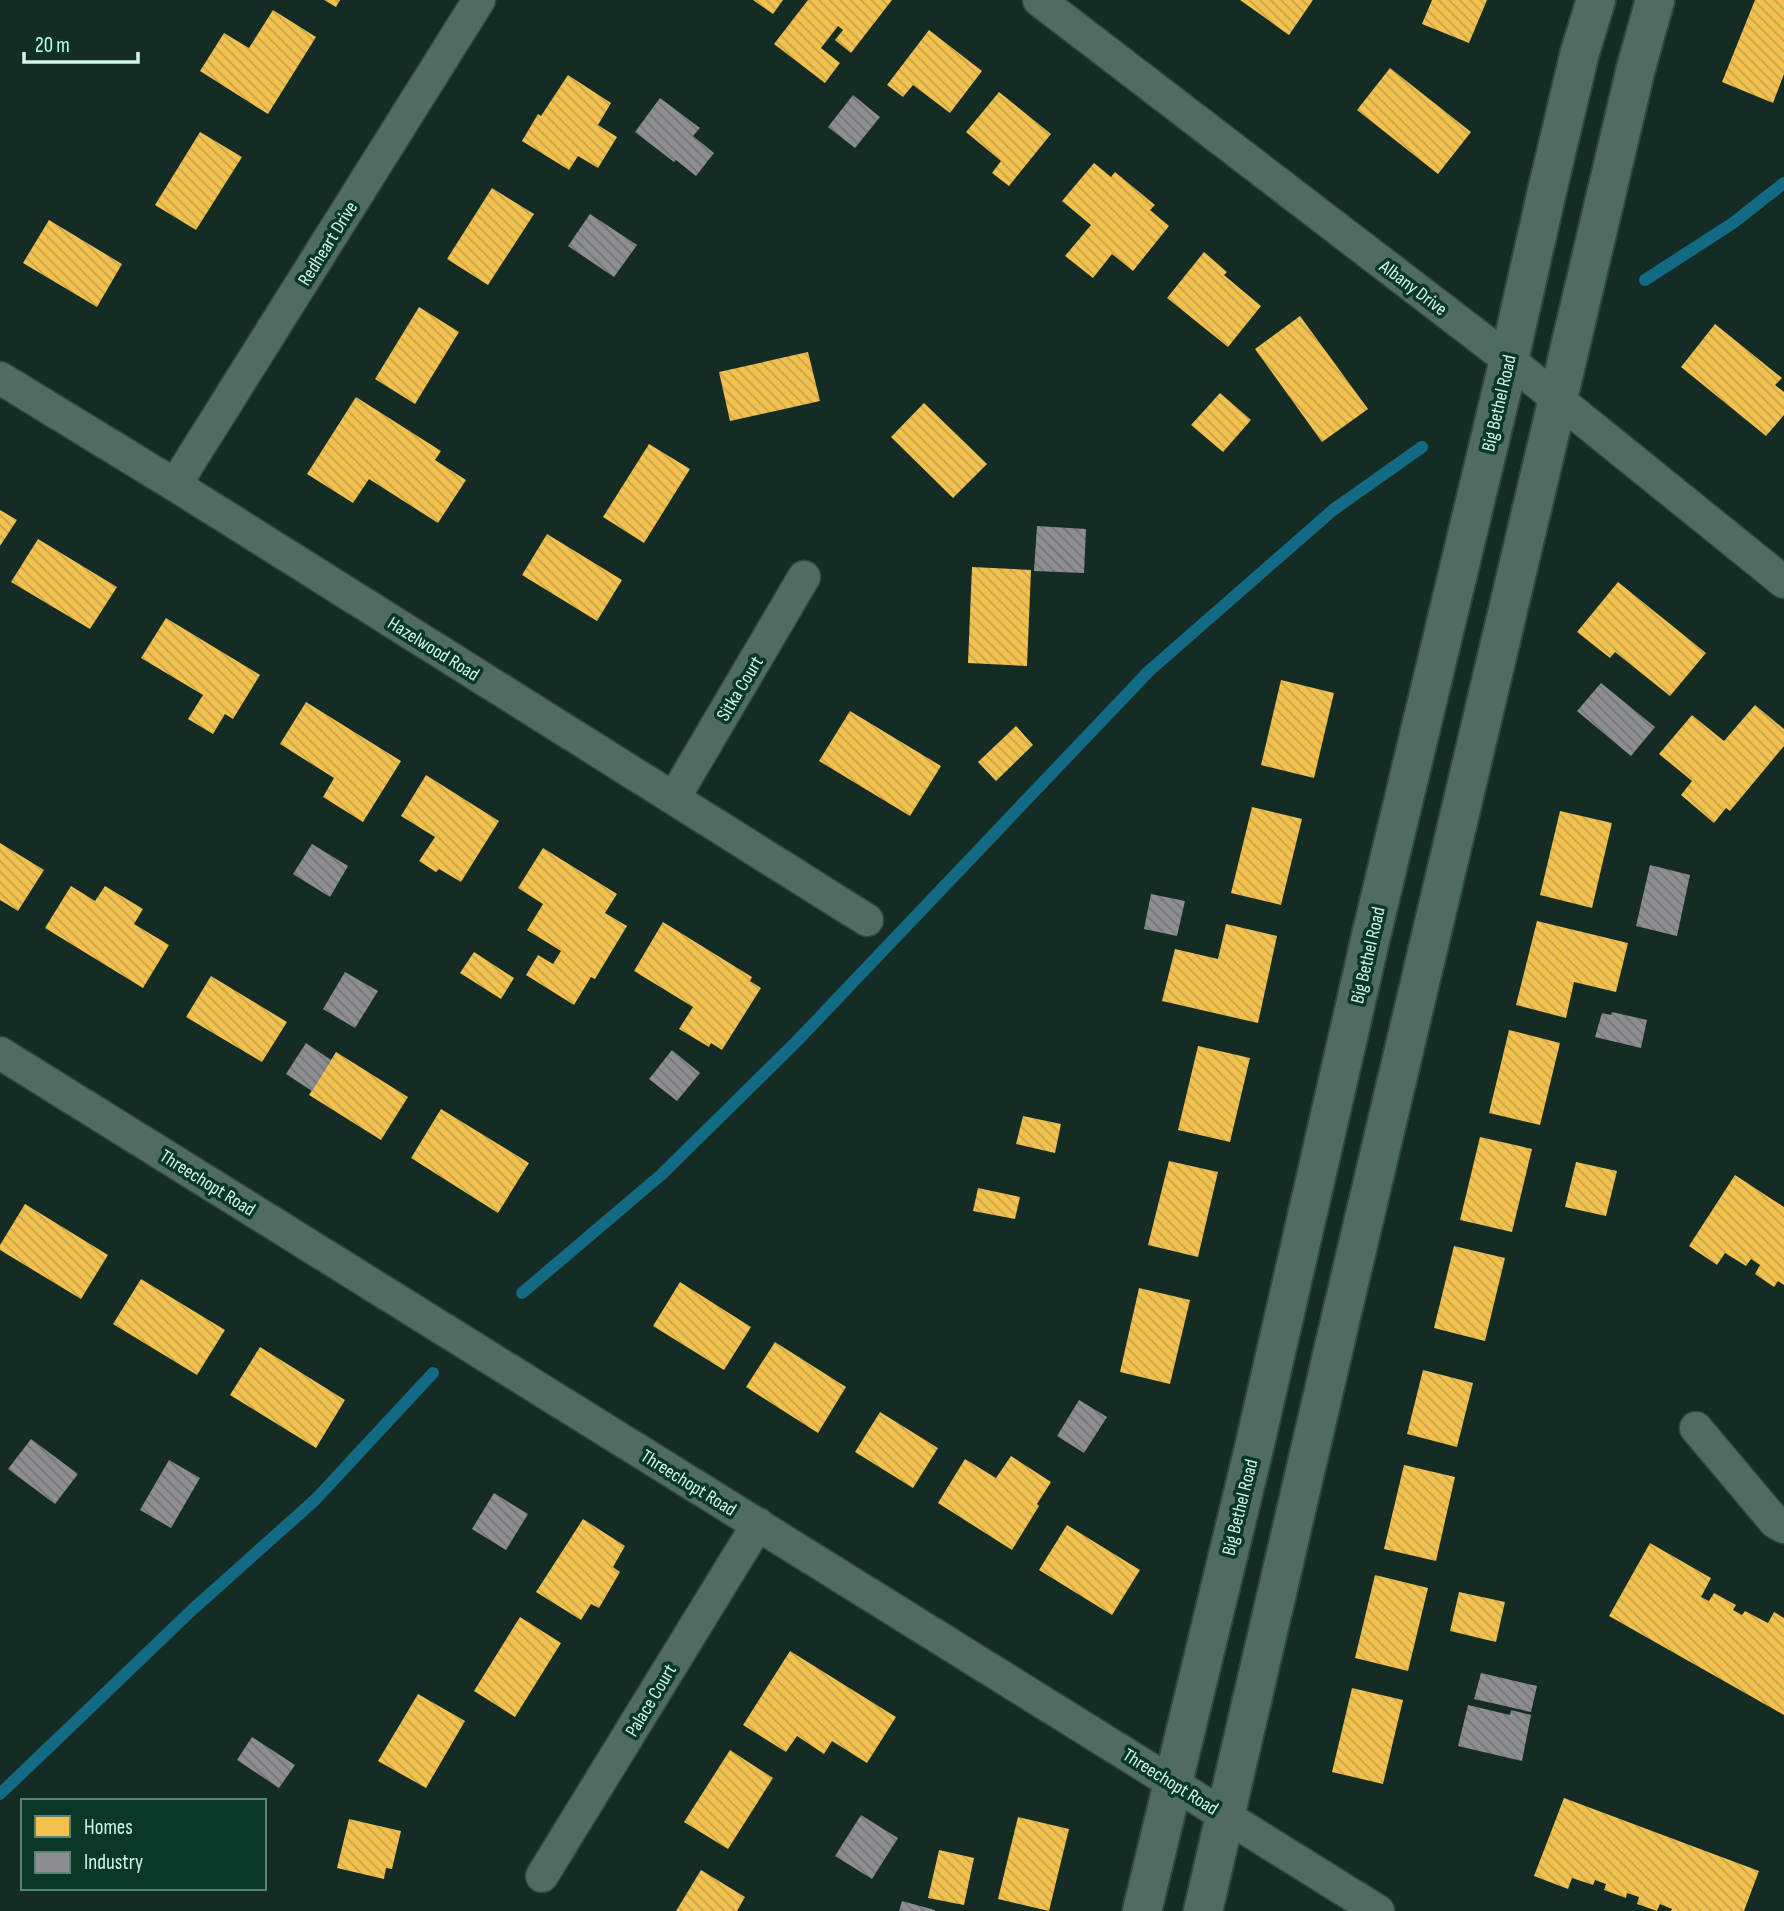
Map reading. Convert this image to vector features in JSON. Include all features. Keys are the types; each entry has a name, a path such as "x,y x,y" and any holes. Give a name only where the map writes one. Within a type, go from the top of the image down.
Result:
{"main road":[{"name":"Big Bethel Road","path":"1142,1911 1254,1448 1371,936 1577,65 1596,0"},
{"path":"1203,1911 1636,68 1655,0"}],"street":[{"name":"Redheart Drive","path":"175,485 479,0"},
{"name":"Albany Drive","path":"1039,0 1509,360 1783,580"},
{"name":"Hazelwood Road","path":"0,378 867,920"},
{"name":"Sitka Court","path":"674,798 804,577"},
{"name":"Threechopt Road","path":"0,1053 1378,1911"},
{"path":"1696,1428 1775,1522 1784,1527"},
{"name":"Palace Court","path":"542,1876 758,1524"}],"building: Homes":[{"path":"324,0 340,0 336,7"},
{"path":"753,0 783,0 773,14"},
{"path":"808,0 892,0 851,53 835,40 843,30 838,26 821,48 840,63 825,83 774,44"},
{"path":"1240,0 1313,0 1289,35"},
{"path":"1432,0 1487,0 1469,43 1422,24"},
{"path":"1755,0 1784,0 1784,74 1773,103 1722,82"},
{"path":"273,10 316,37 268,114 200,71 224,33 249,48"},
{"path":"929,30 982,71 950,113 913,85 903,97 887,85"},
{"path":"1390,68 1471,132 1438,174 1357,110"},
{"path":"568,75 611,103 598,125 617,137 598,168 578,156 569,170 522,141 538,114 541,116"},
{"path":"999,92 1051,134 1009,186 992,173 1001,161 966,132"},
{"path":"200,132 242,157 196,230 155,205"},
{"path":"1094,163 1111,177 1115,172 1155,205 1150,210 1169,226 1133,271 1112,254 1093,278 1065,256 1091,225 1062,201"},
{"path":"492,188 534,214 488,285 447,259"},
{"path":"49,220 122,264 97,307 23,263"},
{"path":"1204,252 1227,272 1224,275 1261,306 1228,347 1167,298"},
{"path":"419,307 459,332 415,404 375,379"},
{"path":"1300,316 1368,409 1322,442 1255,349"},
{"path":"1715,324 1782,378 1775,385 1784,392 1784,415 1766,436 1681,367"},
{"path":"808,352 820,401 730,421 719,372"},
{"path":"1220,393 1251,420 1223,452 1191,425"},
{"path":"356,397 441,451 435,460 466,480 438,523 369,479 353,503 307,474"},
{"path":"924,403 987,464 953,498 891,437"},
{"path":"649,444 690,469 644,543 603,517"},
{"path":"0,510 17,520 0,546"},
{"path":"547,534 622,580 597,621 522,575"},
{"path":"38,539 117,587 90,629 11,582"},
{"path":"972,567 1031,570 1027,666 968,663"},
{"path":"1618,582 1706,653 1670,696 1615,652 1610,658 1577,632"},
{"path":"166,618 260,675 233,719 225,714 213,734 188,719 203,695 141,658"},
{"path":"1281,680 1334,693 1314,778 1261,765"},
{"path":"306,702 401,761 363,822 323,797 334,778 280,744"},
{"path":"1755,705 1784,729 1784,746 1730,811 1726,808 1714,823 1681,795 1692,781 1659,754 1692,715 1724,741"},
{"path":"850,711 941,766 910,816 819,761"},
{"path":"1016,726 1033,745 996,781 978,762"},
{"path":"426,775 499,821 461,882 439,869 436,872 419,861 435,837 401,816"},
{"path":"1252,807 1302,819 1281,905 1231,893"},
{"path":"1560,811 1612,823 1592,908 1540,895"},
{"path":"0,843 44,870 18,911 0,900"},
{"path":"543,848 617,894 605,913 627,926 595,979 591,977 574,1005 526,975 538,955 553,964 561,951 527,930 543,904 518,888"},
{"path":"71,886 95,901 105,886 143,909 134,924 169,945 143,988 45,928"},
{"path":"1537,921 1628,943 1616,992 1574,982 1566,1018 1516,1005"},
{"path":"663,922 752,977 750,981 761,988 722,1050 711,1043 709,1047 679,1029 693,1007 634,971"},
{"path":"1226,924 1277,936 1258,1023 1162,1001 1175,949 1218,959"},
{"path":"474,952 514,978 501,999 460,973"},
{"path":"211,976 287,1022 262,1062 186,1017"},
{"path":"1509,1030 1560,1043 1540,1125 1489,1113"},
{"path":"1198,1046 1250,1058 1230,1142 1178,1130"},
{"path":"336,1052 408,1097 381,1140 309,1095"},
{"path":"441,1109 529,1163 498,1213 411,1158"},
{"path":"1023,1116 1061,1124 1055,1153 1016,1144"},
{"path":"1480,1137 1532,1149 1512,1232 1460,1220"},
{"path":"1169,1161 1218,1172 1198,1257 1148,1245"},
{"path":"1576,1162 1617,1171 1606,1216 1565,1207"},
{"path":"1735,1175 1784,1207 1784,1285 1778,1281 1774,1287 1755,1274 1760,1265 1751,1259 1746,1266 1725,1253 1717,1265 1689,1246"},
{"path":"978,1188 1020,1197 1015,1219 973,1211"},
{"path":"25,1204 108,1255 81,1299 0,1250 0,1245"},
{"path":"1454,1246 1505,1258 1485,1341 1434,1328"},
{"path":"141,1279 225,1330 197,1375 113,1324"},
{"path":"680,1282 751,1327 724,1370 653,1326"},
{"path":"1139,1288 1190,1300 1170,1384 1120,1372"},
{"path":"775,1342 846,1387 818,1433 746,1387"},
{"path":"260,1347 345,1400 316,1448 230,1395"},
{"path":"1423,1370 1473,1383 1457,1447 1407,1434"},
{"path":"880,1412 938,1448 913,1488 855,1452"},
{"path":"1011,1456 1051,1482 1012,1550 938,1503 965,1459 996,1478"},
{"path":"1404,1465 1455,1477 1436,1561 1384,1549"},
{"path":"583,1519 625,1546 613,1567 620,1572 599,1608 591,1604 581,1620 536,1592"},
{"path":"1067,1525 1140,1570 1112,1615 1039,1570"},
{"path":"1650,1543 1711,1578 1701,1597 1709,1601 1714,1593 1736,1605 1733,1610 1742,1615 1745,1611 1768,1623 1774,1612 1784,1618 1784,1715 1609,1616"},
{"path":"1375,1575 1428,1588 1408,1671 1355,1658"},
{"path":"1459,1592 1505,1602 1496,1642 1450,1631"},
{"path":"520,1617 561,1643 515,1717 474,1691"},
{"path":"790,1651 896,1717 867,1763 832,1741 824,1754 797,1736 786,1752 743,1725"},
{"path":"1352,1688 1403,1700 1383,1784 1332,1772"},
{"path":"418,1694 465,1721 426,1788 378,1761"},
{"path":"730,1750 773,1778 728,1849 684,1822"},
{"path":"1564,1798 1759,1871 1744,1911 1671,1911 1672,1909 1660,1904 1657,1911 1637,1904 1639,1897 1627,1893 1626,1898 1604,1890 1606,1884 1595,1880 1593,1885 1572,1878 1568,1889 1534,1876"},
{"path":"1018,1817 1069,1829 1049,1911 998,1899"},
{"path":"349,1819 401,1831 392,1869 386,1868 384,1879 337,1868"},
{"path":"939,1850 974,1858 964,1905 928,1898"},
{"path":"701,1870 745,1897 737,1911 676,1911"}],"building: Industry":[{"path":"853,95 880,117 855,148 828,127"},
{"path":"660,98 700,128 693,136 714,153 696,176 635,132"},
{"path":"590,214 637,245 614,277 568,246"},
{"path":"1037,526 1086,529 1084,573 1034,571"},
{"path":"1601,683 1655,727 1631,756 1577,711"},
{"path":"312,844 348,866 330,897 293,874"},
{"path":"1650,865 1690,875 1677,936 1636,926"},
{"path":"1151,894 1185,901 1177,936 1144,929"},
{"path":"345,972 378,991 355,1028 323,1009"},
{"path":"1612,1012 1647,1020 1641,1048 1595,1037 1602,1013 1611,1015"},
{"path":"306,1043 331,1060 312,1091 286,1074"},
{"path":"672,1050 700,1073 677,1101 649,1079"},
{"path":"1079,1400 1107,1417 1084,1453 1057,1436"},
{"path":"31,1439 78,1474 55,1504 8,1469"},
{"path":"169,1460 200,1478 171,1528 140,1510"},
{"path":"494,1493 528,1514 506,1550 472,1529"},
{"path":"1481,1673 1537,1686 1531,1712 1474,1699"},
{"path":"1468,1705 1510,1715 1511,1710 1531,1715 1522,1761 1458,1746"},
{"path":"252,1737 295,1765 279,1788 237,1760"},
{"path":"861,1815 898,1838 872,1879 835,1856"},
{"path":"902,1901 935,1910 935,1911 899,1911"}],"waterway":[{"path":"1645,280 1733,223 1784,183"},
{"path":"522,1293 661,1175 797,1041 1149,671 1333,510 1422,447"},
{"path":"0,1794 192,1610 315,1500 433,1373"}]}
